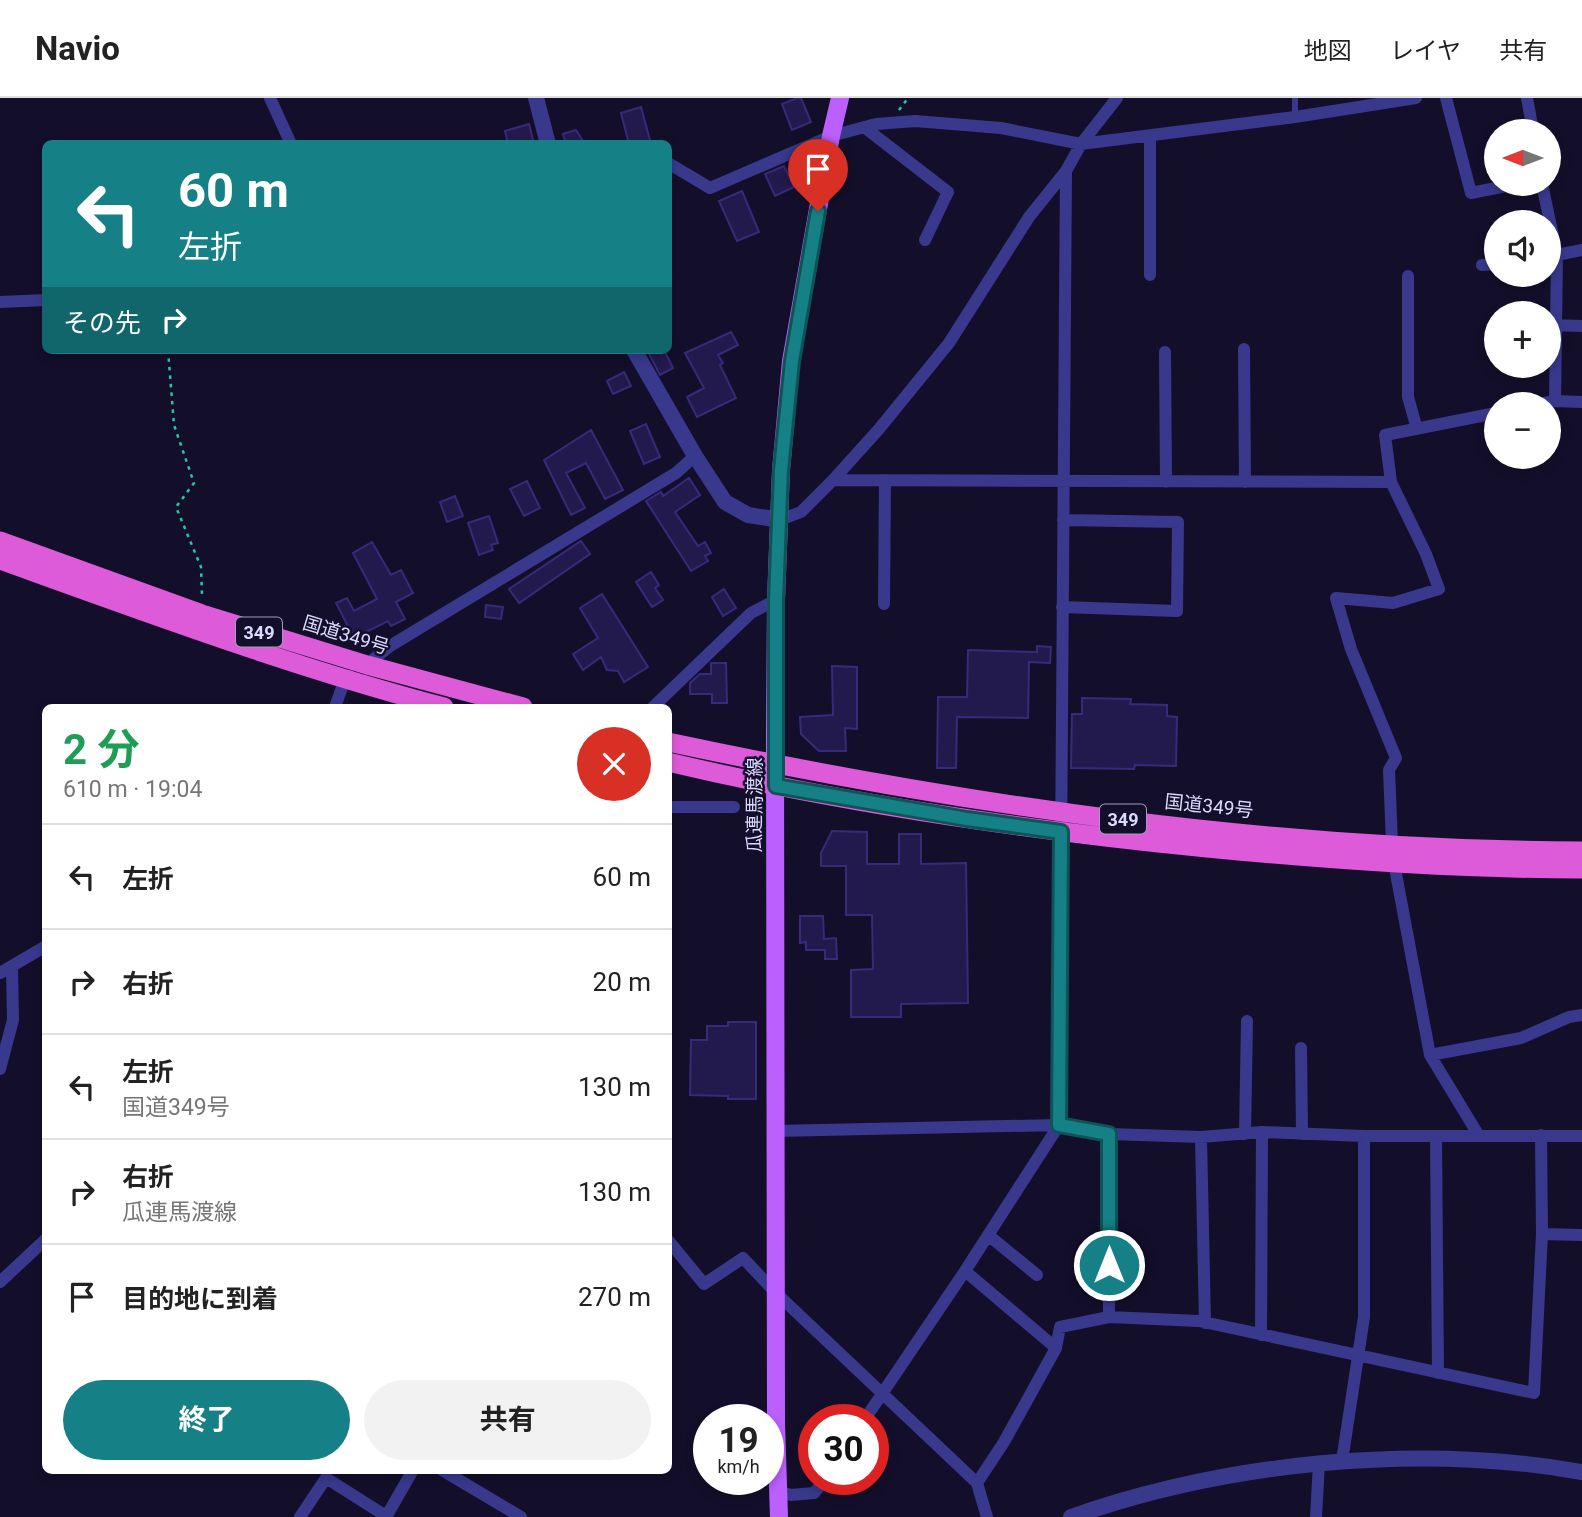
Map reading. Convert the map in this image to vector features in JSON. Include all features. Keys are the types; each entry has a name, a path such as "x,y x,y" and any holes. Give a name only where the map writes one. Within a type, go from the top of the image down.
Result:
{"highway":[{"name":"国道349号","path":"0,541 202,614 367,665 512,704"},
{"name":"349","path":"0,560 200,632 345,679 433,704"},
{"name":"349","path":"672,743 1061,822 1269,854 1582,851"},
{"name":"349","path":"672,763 776,786 954,817 1061,822"},
{"name":"349","path":"1393,854 1582,869"}],"main road":[{"name":"瓜連馬渡線","path":"776,1404 775,765 776,600 781,470 792,361 831,135 840,98"},
{"name":"瓜連馬渡線","path":"777,1495 779,1517"}],"street":[{"path":"270,98 289,140"},
{"path":"536,98 547,140"},
{"path":"636,354 725,502 748,515 780,520 801,512 879,429 949,343 1029,217 1066,171 1081,145 1117,98"},
{"path":"672,165 710,188 831,135 864,127 915,121 1001,128 1081,145 1416,98"},
{"path":"1446,98 1471,193 1484,190"},
{"path":"1527,98 1531,119"},
{"path":"864,127 948,192 925,240"},
{"path":"1150,137 1150,275"},
{"path":"875,1404 1059,1125 1066,171"},
{"path":"1561,254 1582,250"},
{"path":"1408,276 1408,397 1417,429"},
{"path":"0,302 42,300"},
{"path":"1561,325 1582,326"},
{"path":"1244,349 1245,482"},
{"path":"1165,352 1166,482"},
{"path":"1561,401 1582,402"},
{"path":"1479,1136 1430,1055 1393,854 1389,770 1396,758 1351,649 1336,598 1393,603 1439,589 1426,554 1391,482 1385,435 1484,415"},
{"path":"336,704 345,679 390,646 676,473 695,456"},
{"path":"833,480 1391,482"},
{"path":"884,604 885,480"},
{"path":"1062,607 1177,611 1178,522 1063,520"},
{"path":"656,704 751,613 776,600"},
{"path":"672,807 734,807"},
{"path":"0,1069 13,1020 6,970 42,948"},
{"path":"1430,1055 1521,1038 1569,1017 1582,1015"},
{"path":"1245,1134 1247,1021"},
{"path":"1301,1048 1301,1134"},
{"path":"775,1131 1059,1125 1109,1134 1201,1137 1262,1132 1364,1136 1582,1136"},
{"path":"1262,1132 1262,1335"},
{"path":"1109,1134 1109,1317"},
{"path":"977,1483 1004,1442 1056,1348 1060,1327 1109,1317 1205,1323 1534,1393 1542,1234 1541,1135"},
{"path":"1342,1461 1364,1317 1364,1136"},
{"path":"1436,1136 1438,1374"},
{"path":"1201,1137 1205,1323"},
{"path":"1542,1234 1582,1235"},
{"path":"988,1235 1037,1275"},
{"path":"0,1282 42,1243"},
{"path":"672,1245 704,1284 743,1258 775,1292 977,1483 987,1517"},
{"path":"965,1271 1056,1348"},
{"path":"1071,1517 1106,1505 1217,1477 1319,1463 1383,1459 1509,1463 1582,1472"},
{"path":"1315,1517 1319,1463"},
{"path":"300,1517 326,1479 386,1517 411,1474"},
{"path":"450,1474 521,1517"}],"lane":[{"path":"1294,117 1295,98"}],"path":[{"path":"168,354 174,425 194,483 176,507 201,567 202,614"}],"building":[{"path":"801,98 811,122 792,130 782,104"},
{"path":"641,107 650,140 628,140 621,113"},
{"path":"529,124 533,140 507,140 505,131"},
{"path":"576,130 582,140 565,140 563,134"},
{"path":"784,166 794,187 775,196 765,174"},
{"path":"742,191 759,232 737,241 719,201"},
{"path":"731,332 738,345 718,355 736,398 697,417 687,397 704,388 685,353"},
{"path":"649,354 666,354 673,368 660,375"},
{"path":"624,372 631,386 613,394 607,381"},
{"path":"646,424 660,457 644,464 630,431"},
{"path":"591,430 623,490 605,499 586,463 566,473 585,508 571,515 544,460"},
{"path":"689,478 700,495 675,512 698,546 705,542 711,553 705,556 708,561 691,571 646,501 661,492 663,496"},
{"path":"527,481 540,508 524,516 510,489"},
{"path":"455,496 463,516 447,522 440,502"},
{"path":"489,516 498,543 491,545 493,550 479,555 468,523"},
{"path":"581,541 590,554 519,603 509,589"},
{"path":"372,542 391,575 401,570 413,593 396,602 405,619 391,626 388,621 354,638 336,603 347,598 354,611 377,599 353,553"},
{"path":"651,572 659,585 655,588 663,600 652,607 636,582"},
{"path":"724,589 736,608 723,616 712,597"},
{"path":"602,594 648,667 624,682 618,671 607,670 601,657 583,670 573,654 598,638 580,608"},
{"path":"486,605 503,607 501,619 485,617"},
{"path":"1037,646 1051,647 1050,663 1029,662 1028,718 957,717 956,768 937,768 938,697 967,697 968,650 1037,652"},
{"path":"711,663 726,663 727,703 712,703 712,694 690,694 690,683 700,674 711,674"},
{"path":"832,666 857,667 857,729 845,728 846,751 819,751 801,734 800,717 833,715"},
{"path":"1082,698 1131,699 1130,704 1167,705 1167,716 1177,717 1176,766 1135,765 1134,769 1071,768 1072,714 1082,714"},
{"path":"832,831 867,832 867,864 899,864 899,834 921,834 921,864 966,863 968,1003 901,1004 901,1017 851,1017 851,970 873,969 872,915 846,915 846,866 821,866 821,853"},
{"path":"800,916 823,916 824,939 836,938 837,959 825,959 825,950 806,950 806,942 800,943"},
{"path":"728,1022 756,1022 756,1099 690,1095 691,1040 707,1040 707,1026 728,1026"}],"route":[{"path":"818,211 792,361 781,470 776,600 776,786 967,819 1061,832 1059,1125 1109,1134 1109,1265"}]}
